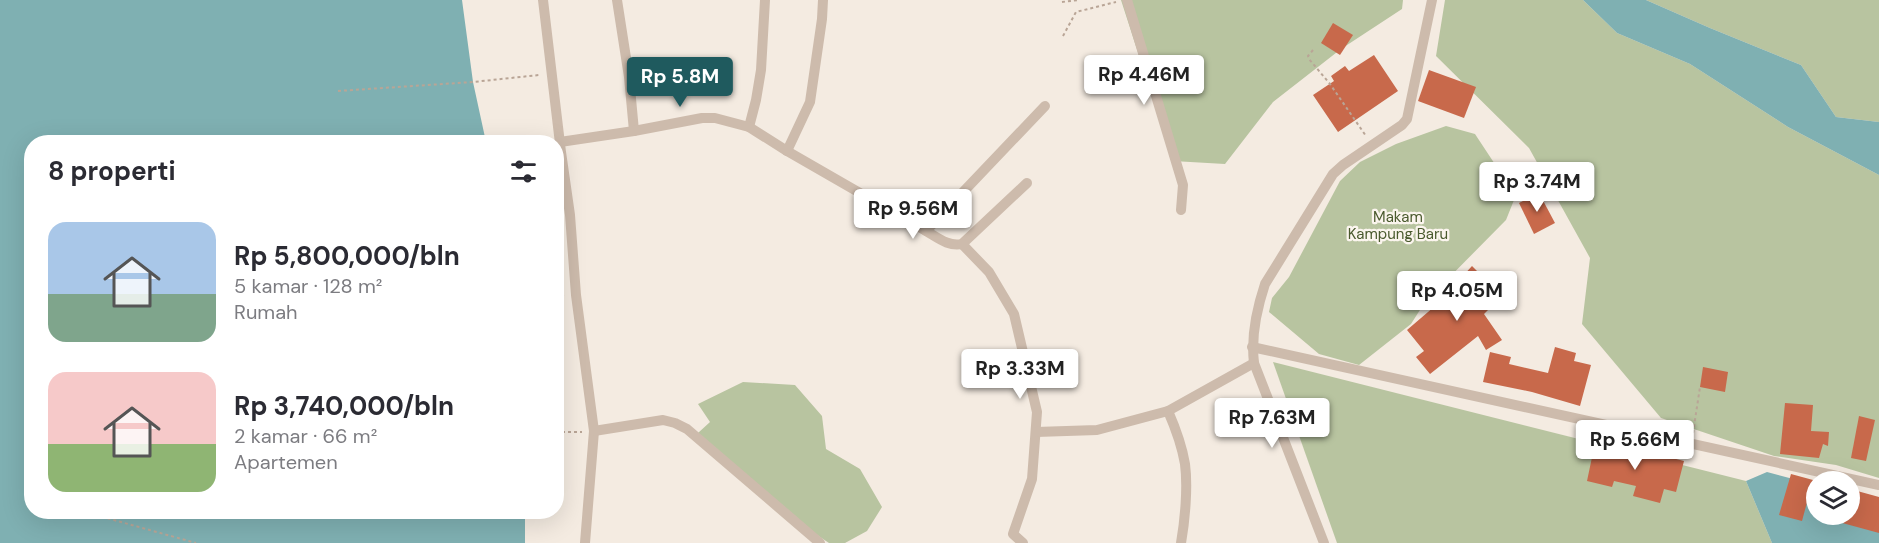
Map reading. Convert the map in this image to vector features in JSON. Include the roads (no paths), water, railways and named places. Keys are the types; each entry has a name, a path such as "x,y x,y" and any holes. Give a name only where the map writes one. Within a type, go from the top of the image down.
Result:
{"street":[{"path":"543,0 559,135"},
{"path":"616,0 629,76 634,131"},
{"path":"749,127 761,70 765,0"},
{"path":"787,151 810,102 823,0"},
{"path":"1125,0 1183,185 1181,210"},
{"path":"1324,543 1254,363 1252,347 1262,293 1265,284 1333,174 1402,125 1407,119 1432,0"},
{"path":"926,231 1045,106"},
{"path":"564,141 702,118 715,118 749,127 926,231 957,246 962,244 1027,183"},
{"path":"564,171 576,295 594,431 585,543"},
{"path":"962,244 988,272 1014,314 1037,412 1032,479 1013,534 1023,543"},
{"path":"1252,347 1879,485"},
{"path":"1036,432 1097,430 1168,411 1254,363"},
{"path":"1168,411 1185,464 1181,543"},
{"path":"594,431 663,420 675,423 687,429 820,543"}],"water":[{"path":"0,0 462,0 473,82 484,135 24,135 24,519 525,519 525,543 0,543"},
{"path":"1583,0 1646,0 1801,65 1836,117 1879,122 1879,175 1788,127 1690,64 1617,33"},
{"path":"1767,472 1806,482 1806,525 1860,525 1860,495 1879,500 1879,543 1772,543 1746,481"}],"park label":[{"name":"Makam Kampung Baru","path":"1398,226"}]}
